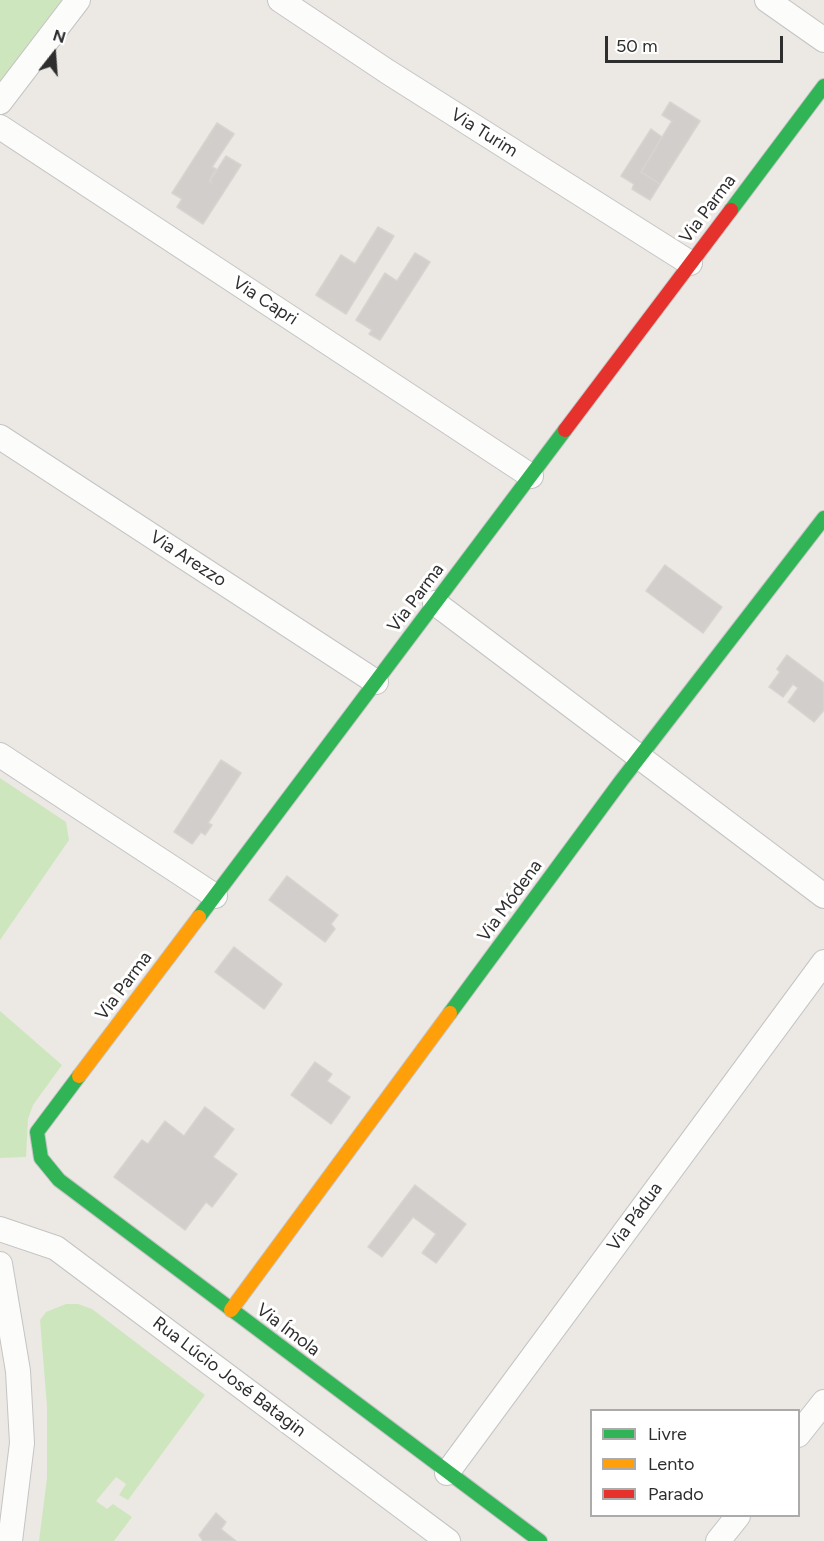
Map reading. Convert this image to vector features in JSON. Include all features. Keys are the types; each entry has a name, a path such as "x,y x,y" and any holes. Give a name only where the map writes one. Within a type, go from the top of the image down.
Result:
{"street":[{"path":"0,102 78,0"},
{"name":"Via Turim","path":"280,0 388,72 690,263"},
{"path":"767,0 824,40"},
{"name":"Via Parma","path":"37,1132 824,86"},
{"name":"Via Capri","path":"0,127 531,476"},
{"name":"Via Arezzo","path":"0,437 376,682"},
{"name":"Via Módena","path":"231,1310 639,757 824,518"},
{"path":"435,603 824,896"},
{"path":"0,755 215,896"},
{"name":"Via Pádua","path":"447,1473 824,962"},
{"name":"Via Ímola","path":"37,1132 41,1158 59,1180 540,1541"},
{"name":"Rua Lúcio José Batagin","path":"0,1229 56,1248 448,1541"},
{"path":"0,1264 18,1371 22,1443 10,1541"},
{"path":"800,1432 824,1402"},
{"path":"718,1541 736,1517"}],"green space":[{"path":"0,0 63,0 0,83"},
{"path":"0,778 66,822 69,840 0,940"},
{"path":"0,1011 62,1065 33,1105 28,1119 26,1157 0,1158"},
{"path":"66,1304 78,1304 92,1309 205,1395 128,1500 119,1495 126,1484 116,1477 96,1501 107,1509 113,1504 132,1517 114,1541 39,1541 47,1478 47,1406 40,1320 46,1312"}],"building":[{"path":"670,102 700,121 660,184 641,172 672,121 662,115"},
{"path":"217,123 234,134 212,167 216,169 209,181 212,183 210,181 226,156 241,165 203,224 177,207 182,199 172,193"},
{"path":"651,129 662,137 641,172 660,184 650,200 632,189 634,184 621,176"},
{"path":"378,227 394,236 346,314 316,295 341,255 355,264"},
{"path":"415,253 430,262 380,340 369,334 372,330 356,320 385,273 397,281"},
{"path":"665,565 722,607 703,633 646,591"},
{"path":"787,655 824,683 824,710 814,722 788,702 798,688 793,684 783,697 769,687 780,672 777,669"},
{"path":"221,760 241,773 208,823 212,825 205,835 201,832 192,844 174,832"},
{"path":"287,876 338,915 331,924 335,929 325,942 269,900"},
{"path":"234,947 282,984 264,1009 215,972"},
{"path":"315,1062 332,1074 327,1081 350,1097 331,1124 291,1095"},
{"path":"205,1107 234,1129 213,1157 237,1174 212,1207 206,1202 185,1230 114,1177 142,1140 148,1144 165,1121 184,1136"},
{"path":"415,1185 466,1224 436,1263 422,1253 436,1234 413,1217 382,1257 368,1247"},
{"path":"216,1513 226,1522 221,1529 236,1541 203,1541 199,1535"}],"traffic: fast":[{"path":"731,210 824,86"},
{"path":"199,917 565,430"},
{"path":"450,1013 621,781 824,518"},
{"path":"79,1076 37,1132 41,1158 59,1180 540,1541"}],"traffic: slow":[{"path":"79,1076 199,917"},
{"path":"231,1310 450,1013"}],"traffic: jam":[{"path":"565,430 731,210"}]}
